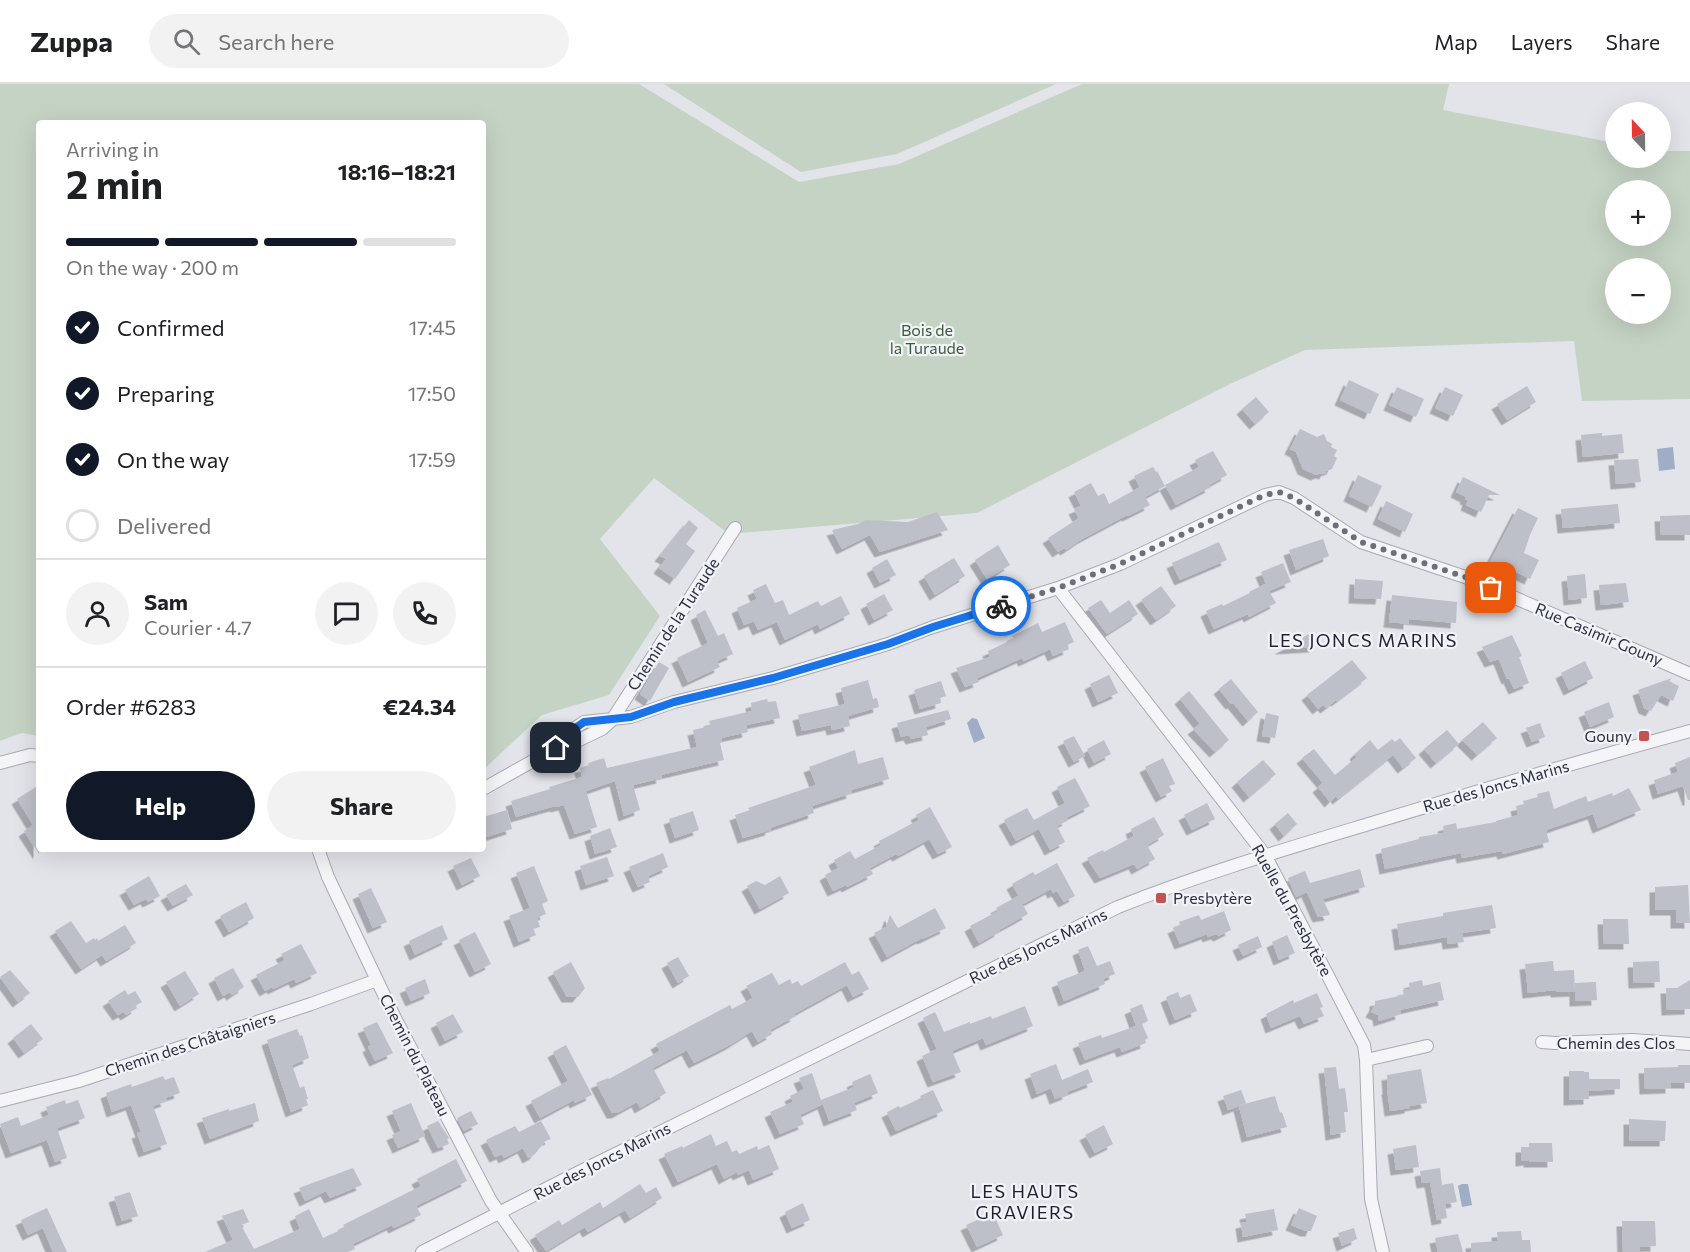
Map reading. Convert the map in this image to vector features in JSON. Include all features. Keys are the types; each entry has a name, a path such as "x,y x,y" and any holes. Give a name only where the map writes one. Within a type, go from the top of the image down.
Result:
{"street":[{"name":"Rue Casimir Gouny","path":"1058,588 1120,564 1265,495 1279,492 1294,498 1361,542 1474,580 1690,674"},
{"name":"Chemin de la Turaude","path":"486,787 556,748 602,729 612,720 735,528"},
{"path":"612,720 631,717 674,702 773,678 888,644 933,627 1058,588"},
{"name":"Ruelle du Presbytère","path":"1058,588 1265,855 1364,1045 1371,1199 1383,1252"},
{"name":"Rue des Joncs Marins","path":"423,1252 713,1106 1118,907 1265,855 1532,775 1690,731"},
{"path":"0,763 30,755 36,756"},
{"name":"Chemin du Plateau","path":"319,852 328,877 377,980 491,1201 527,1252"},
{"name":"Chemin des Châtaigniers","path":"0,1101 79,1081 377,980"},
{"name":"Chemin des Clos","path":"1542,1042 1632,1041 1690,1044"},
{"path":"1366,1060 1427,1046"}],"green space":[{"name":"Bois de la Turaude","path":"0,84 639,84 799,182 899,164 1082,84 1449,84 1443,110 1605,141 1605,168 1671,168 1671,151 1690,151 1690,399 1582,401 1574,341 1305,350 1230,384 977,513 729,534 654,478 600,539 660,616 609,695 542,715 486,767 486,120 36,120 36,735 22,733 0,741"},
{"path":"664,84 1056,84 897,154 801,172"}],"water":[{"path":"1673,447 1675,469 1659,471 1657,449"},
{"path":"972,718 977,719 985,738 974,743 967,723"},
{"path":"1468,1184 1472,1205 1462,1207 1458,1186"}],"building":[{"path":"1349,380 1379,394 1370,414 1340,400"},
{"path":"1527,386 1536,402 1507,420 1497,404"},
{"path":"1397,387 1424,399 1416,417 1389,405"},
{"path":"1445,387 1463,395 1453,416 1435,408"},
{"path":"1256,397 1269,412 1255,424 1242,409"},
{"path":"1300,429 1317,437 1324,434 1327,441 1332,444 1331,447 1337,450 1334,456 1337,458 1332,469 1326,471 1325,474 1316,475 1303,469 1296,452 1290,449"},
{"path":"1602,433 1602,436 1622,434 1624,453 1583,457 1581,435"},
{"path":"1213,451 1227,475 1209,485 1211,487 1176,505 1165,485 1199,467 1195,460"},
{"path":"1638,459 1641,482 1616,484 1614,460"},
{"path":"1153,467 1165,486 1145,497 1150,505 1082,539 1066,550 1064,548 1058,552 1048,538 1079,518 1074,509 1081,506 1074,492 1091,483 1098,496 1104,493 1109,504 1140,487 1134,476"},
{"path":"1358,475 1382,486 1372,507 1349,496"},
{"path":"1463,477 1500,495 1489,495 1481,512 1466,505 1468,500 1465,499 1466,497 1456,492"},
{"path":"1386,501 1413,514 1405,532 1378,519"},
{"path":"1618,504 1620,523 1563,528 1561,509"},
{"path":"1518,508 1538,518 1524,553 1539,560 1530,579 1490,562"},
{"path":"937,512 948,530 880,552 870,535 842,549 832,530 866,520 908,522"},
{"path":"1690,515 1690,535 1661,535 1660,516"},
{"path":"689,520 698,528 686,544 695,551 675,579 659,568 666,559 660,556"},
{"path":"1323,539 1329,556 1296,570 1289,550"},
{"path":"1219,542 1227,560 1180,580 1172,563"},
{"path":"998,545 1010,565 987,579 975,560"},
{"path":"954,558 965,576 935,595 924,576"},
{"path":"887,559 896,575 880,583 872,568"},
{"path":"1283,563 1291,582 1269,591 1261,572"},
{"path":"1585,574 1587,598 1569,600 1567,576"},
{"path":"1355,579 1383,581 1381,599 1354,598"},
{"path":"1626,583 1629,602 1601,605 1599,585"},
{"path":"766,584 775,603 783,600 789,615 818,601 821,606 841,596 850,614 820,629 818,624 785,640 777,622 758,630 754,621 744,625 737,608 757,599 753,590"},
{"path":"1265,584 1276,603 1249,617 1248,614 1214,629 1206,611 1222,604 1223,606"},
{"path":"1161,586 1176,606 1156,620 1141,600"},
{"path":"884,594 893,610 874,620 866,604"},
{"path":"1392,595 1457,602 1456,623 1409,619 1409,624 1389,622"},
{"path":"1101,600 1110,613 1129,600 1138,614 1107,634 1088,608"},
{"path":"705,610 718,636 724,633 733,654 717,661 720,667 688,682 677,658 708,643 696,615"},
{"path":"1065,622 1074,642 1067,645 1069,649 1053,656 1050,649 1024,661 1022,658 977,678 979,682 965,687 956,668 990,657 988,651 1014,639 1012,636 1038,623 1042,632"},
{"path":"1311,633 1315,647 1280,649"},
{"path":"1512,635 1522,656 1519,657 1529,683 1514,689 1499,659 1490,662 1482,647"},
{"path":"1352,660 1367,678 1326,708 1323,705 1318,709 1307,695"},
{"path":"1585,661 1593,678 1569,690 1561,673"},
{"path":"659,662 669,668 650,701 640,694"},
{"path":"1109,675 1118,693 1098,702 1090,684"},
{"path":"1672,678 1669,681 1679,686 1673,701 1661,695 1651,711 1644,708 1638,690"},
{"path":"1231,679 1258,712 1248,721 1219,689"},
{"path":"868,680 873,699 877,698 879,707 848,716 850,726 832,730 831,725 802,731 798,715 845,704 841,688"},
{"path":"941,681 946,696 940,698 941,703 920,709 914,690"},
{"path":"1189,691 1229,740 1215,752 1193,729 1200,724 1180,699"},
{"path":"767,699 768,702 776,701 780,718 746,725 748,732 721,738 724,760 661,775 662,778 633,785 640,810 624,816 615,781 586,791 597,827 575,834 564,805 516,817 511,801 582,777 580,768 589,765 588,763 604,758 607,768 697,747 693,730 711,726 709,721 752,711 751,703"},
{"path":"1609,702 1614,717 1590,727 1584,712"},
{"path":"948,710 951,719 926,727 928,735 911,739 909,735 901,737 897,723"},
{"path":"1266,713 1279,716 1275,738 1262,736"},
{"path":"1483,722 1497,738 1477,755 1462,740"},
{"path":"1540,723 1545,737 1532,742 1526,728"},
{"path":"1447,730 1459,744 1436,763 1424,749"},
{"path":"1074,736 1085,756 1074,762 1063,741"},
{"path":"1400,738 1416,758 1403,768 1393,755 1338,799 1336,796 1330,802 1318,787 1323,783 1302,758 1314,749 1335,775 1357,757 1355,754 1370,740 1378,750 1392,739 1395,742"},
{"path":"1104,740 1111,754 1094,763 1087,749"},
{"path":"855,750 858,764 883,757 889,779 851,790 852,793 812,806 814,813 743,838 735,815 750,810 748,808 816,785 809,767"},
{"path":"1690,757 1690,800 1683,786 1658,794 1654,780 1678,772 1675,763"},
{"path":"1163,758 1175,784 1169,786 1172,791 1161,797 1145,767"},
{"path":"1263,760 1276,774 1249,797 1237,782"},
{"path":"1075,778 1090,806 1066,818 1068,820 1057,826 1065,842 1050,850 1034,820 1065,803 1057,787"},
{"path":"36,787 36,849 24,831 33,825 17,799"},
{"path":"1629,788 1641,810 1598,828 1593,814 1546,830 1549,842 1503,854 1502,851 1462,858 1461,853 1385,869 1381,849 1419,839 1419,837 1444,833 1443,826 1456,823 1457,829 1496,822 1518,815 1516,806 1524,804 1523,801 1538,797 1537,794 1549,791 1554,809 1586,796 1588,802 1612,793 1613,796"},
{"path":"1207,803 1215,819 1192,830 1184,815"},
{"path":"930,807 952,847 938,854 929,839 870,868 873,874 833,891 825,875 838,868 834,860 850,851 855,859 881,845 879,841 919,820 916,815"},
{"path":"1027,808 1039,829 1016,841 1004,820"},
{"path":"507,810 512,829 486,837 486,816"},
{"path":"693,811 699,830 675,838 669,819"},
{"path":"1288,813 1297,824 1284,836 1275,824"},
{"path":"1154,817 1164,835 1147,845 1155,859 1137,869 1134,864 1100,878 1087,858 1134,836 1131,829"},
{"path":"610,828 617,847 595,854 590,836"},
{"path":"663,853 668,867 648,876 650,882 638,887 629,867"},
{"path":"607,857 614,876 586,885 580,866"},
{"path":"471,858 480,876 462,885 453,866"},
{"path":"1057,863 1075,896 1064,902 1057,891 1053,893 1051,889 1023,904 1012,884 1033,872 1035,875"},
{"path":"534,866 548,901 542,904 546,914 537,918 540,927 533,929 536,935 519,942 509,916 530,908 516,873"},
{"path":"1360,869 1365,887 1323,899 1330,915 1318,917 1307,892 1296,897 1288,878 1305,871 1310,883"},
{"path":"149,876 160,896 134,905 125,890"},
{"path":"780,876 789,893 760,909 747,886 756,881 765,885"},
{"path":"186,884 193,895 173,906 166,895"},
{"path":"1688,885 1690,923 1676,923 1676,910 1655,910 1655,887"},
{"path":"371,888 387,922 373,928 358,894"},
{"path":"1018,896 1028,914 979,943 970,926 998,911 996,908"},
{"path":"246,902 254,918 229,932 220,916"},
{"path":"1492,905 1496,928 1462,933 1464,942 1448,944 1447,937 1400,945 1397,924"},
{"path":"935,908 946,928 887,957 874,933 886,927 890,915 898,928"},
{"path":"1224,911 1231,930 1219,936 1216,934 1208,937 1207,934 1180,944 1173,928 1180,925 1179,922 1199,915 1201,920"},
{"path":"1603,919 1628,919 1629,944 1604,944"},
{"path":"71,921 86,943 94,938 98,941 125,925 136,943 106,961 102,955 81,969 55,931"},
{"path":"442,925 448,939 415,955 409,941"},
{"path":"475,932 491,964 475,972 459,940"},
{"path":"1287,935 1295,953 1279,960 1272,942"},
{"path":"1258,936 1262,947 1243,956 1238,945"},
{"path":"301,944 317,973 296,983 294,979 265,991 256,975 285,960 281,954"},
{"path":"1088,946 1097,966 1110,961 1115,974 1103,979 1105,984 1064,1001 1057,982 1085,971 1078,950"},
{"path":"678,957 689,976 678,983 667,963"},
{"path":"1553,961 1554,971 1574,970 1575,991 1556,992 1556,990 1528,993 1525,964"},
{"path":"1659,961 1660,982 1634,983 1633,962"},
{"path":"571,962 585,988 578,997 567,997 553,972"},
{"path":"845,962 852,975 859,971 869,989 853,997 847,985 794,1014 796,1016 770,1030 772,1034 758,1042 752,1031 694,1063 687,1050 653,1068 666,1093 640,1108 637,1102 617,1113 612,1113 596,1083 609,1079 660,1051 656,1044 730,1005 732,1009 753,998 746,986 772,973 779,985 790,979 792,984 798,981 801,986"},
{"path":"233,968 244,987 232,995 230,992 223,996 214,978"},
{"path":"10,970 30,993 18,1002 0,977"},
{"path":"185,971 199,994 180,1006 166,982"},
{"path":"425,979 430,993 411,1001 405,988"},
{"path":"1422,980 1423,986 1440,982 1444,1000 1400,1010 1401,1014 1379,1021 1378,1015 1371,1012 1375,1001 1404,995 1403,990 1410,989 1409,983"},
{"path":"1690,980 1690,1009 1667,1010 1666,988 1677,988"},
{"path":"1596,982 1597,1000 1575,1001 1575,983"},
{"path":"125,990 128,995 135,991 142,1002 126,1015 124,1012 118,1015 108,1001"},
{"path":"1178,992 1180,998 1190,994 1197,1011 1175,1020 1166,997"},
{"path":"1317,993 1324,1016 1304,1024 1300,1016 1271,1028 1266,1014 1293,1000 1294,1003"},
{"path":"1142,1004 1148,1021 1142,1024 1148,1038 1145,1040 1146,1043 1122,1052 1120,1047 1085,1060 1078,1043 1101,1035 1102,1038 1136,1026 1130,1009"},
{"path":"1025,1006 1033,1026 986,1045 983,1038 952,1051 961,1072 933,1082 922,1056 937,1049 923,1018 935,1012 944,1032 991,1016 992,1019"},
{"path":"453,1014 463,1032 445,1041 436,1023"},
{"path":"377,1022 393,1053 375,1061 363,1028"},
{"path":"31,1024 43,1039 24,1053 13,1038"},
{"path":"297,1029 300,1036 302,1035 309,1058 292,1065 300,1088 304,1086 308,1105 291,1112 267,1040"},
{"path":"566,1045 592,1095 575,1103 574,1100 540,1118 531,1101 568,1081 553,1052"},
{"path":"1056,1064 1062,1080 1088,1069 1093,1082 1055,1099 1051,1088 1037,1094 1030,1074"},
{"path":"1678,1065 1690,1065 1690,1083 1671,1083 1671,1088 1645,1089 1644,1068 1678,1067"},
{"path":"1336,1067 1339,1089 1345,1088 1348,1112 1344,1112 1346,1132 1331,1135 1324,1068"},
{"path":"1421,1069 1427,1103 1390,1111 1387,1075"},
{"path":"1569,1071 1589,1072 1589,1079 1620,1079 1620,1089 1589,1091 1589,1099 1569,1100"},
{"path":"812,1073 821,1100 854,1087 852,1082 870,1074 878,1093 854,1103 857,1110 829,1121 823,1104 800,1115 804,1124 780,1134 770,1112 793,1102 790,1096 804,1089 799,1078"},
{"path":"163,1076 165,1080 174,1077 180,1093 165,1098 167,1101 153,1106 167,1144 144,1152 137,1133 141,1132 131,1105 112,1112 106,1093"},
{"path":"933,1090 943,1111 896,1131 887,1112 921,1098 920,1096"},
{"path":"1241,1090 1246,1103 1240,1105 1275,1096 1287,1127 1247,1137 1239,1106 1228,1110 1223,1096"},
{"path":"65,1100 66,1104 78,1100 85,1118 57,1128 67,1158 55,1162 47,1140 11,1153 0,1124 18,1117 21,1126 49,1115 46,1107"},
{"path":"255,1103 259,1121 210,1139 202,1118"},
{"path":"411,1103 425,1136 398,1148 392,1135 401,1131 392,1111"},
{"path":"471,1111 478,1124 464,1131 457,1118"},
{"path":"1629,1119 1666,1121 1665,1141 1629,1141"},
{"path":"438,1121 449,1138 447,1139 449,1144 438,1148 427,1126"},
{"path":"541,1121 551,1139 545,1141 535,1154 528,1158 523,1148 504,1158 502,1154 495,1157 486,1140 515,1126 519,1132"},
{"path":"1104,1125 1113,1144 1095,1153 1085,1135"},
{"path":"711,1134 716,1146 727,1141 732,1152 737,1150 739,1154 757,1146 758,1150 769,1145 779,1169 753,1180 749,1170 738,1175 737,1172 724,1179 717,1164 678,1182 664,1154 682,1146 683,1148"},
{"path":"1529,1143 1552,1143 1553,1162 1521,1161 1521,1147 1529,1147"},
{"path":"1416,1145 1419,1167 1396,1170 1393,1149"},
{"path":"456,1159 467,1181 416,1206 421,1215 394,1228 392,1225 353,1244 355,1249 348,1252 205,1252 233,1240 222,1216 243,1209 249,1222 241,1225 254,1249 300,1229 295,1216 309,1209 323,1238 345,1228 343,1225 421,1186 417,1179"},
{"path":"353,1168 362,1185 330,1198 326,1191 305,1201 299,1188"},
{"path":"1440,1168 1442,1185 1453,1183 1457,1202 1445,1204 1447,1218 1437,1220 1430,1182 1422,1183 1420,1171"},
{"path":"640,1184 646,1193 656,1187 662,1198 630,1218 625,1210 588,1232 585,1227 546,1251 535,1235 559,1220 562,1225 600,1202 603,1208"},
{"path":"130,1192 138,1216 122,1221 114,1197"},
{"path":"803,1203 810,1220 792,1228 785,1212"},
{"path":"47,1208 67,1252 53,1252 43,1228 28,1235 21,1220"},
{"path":"1299,1208 1317,1216 1311,1231 1291,1225"},
{"path":"1274,1209 1278,1230 1243,1237 1241,1223 1247,1222 1245,1214"},
{"path":"993,1213 1003,1235 977,1247 966,1225"},
{"path":"1622,1221 1655,1221 1656,1246 1640,1247 1640,1252 1623,1252"},
{"path":"1354,1228 1357,1239 1342,1246 1338,1233"},
{"path":"1521,1231 1522,1240 1530,1240 1531,1252 1471,1252 1471,1243 1498,1241 1497,1232"},
{"path":"1458,1234 1463,1252 1438,1252 1435,1238"}],"way so far":[{"path":"1001,606 1058,588 1120,564 1265,495 1279,492 1294,498 1361,542 1474,580 1491,588"}],"place":[{"name":"Gouny","path":"1644,736"},
{"name":"Presbytère","path":"1161,898"}],"district":[{"name":"LES JONCS MARINS","path":"1363,641"},
{"name":"LES HAUTS GRAVIERS","path":"1025,1202"}],"route":[{"path":"556,748 564,736 584,722 631,717 674,702 773,678 888,644 1001,606"}]}
